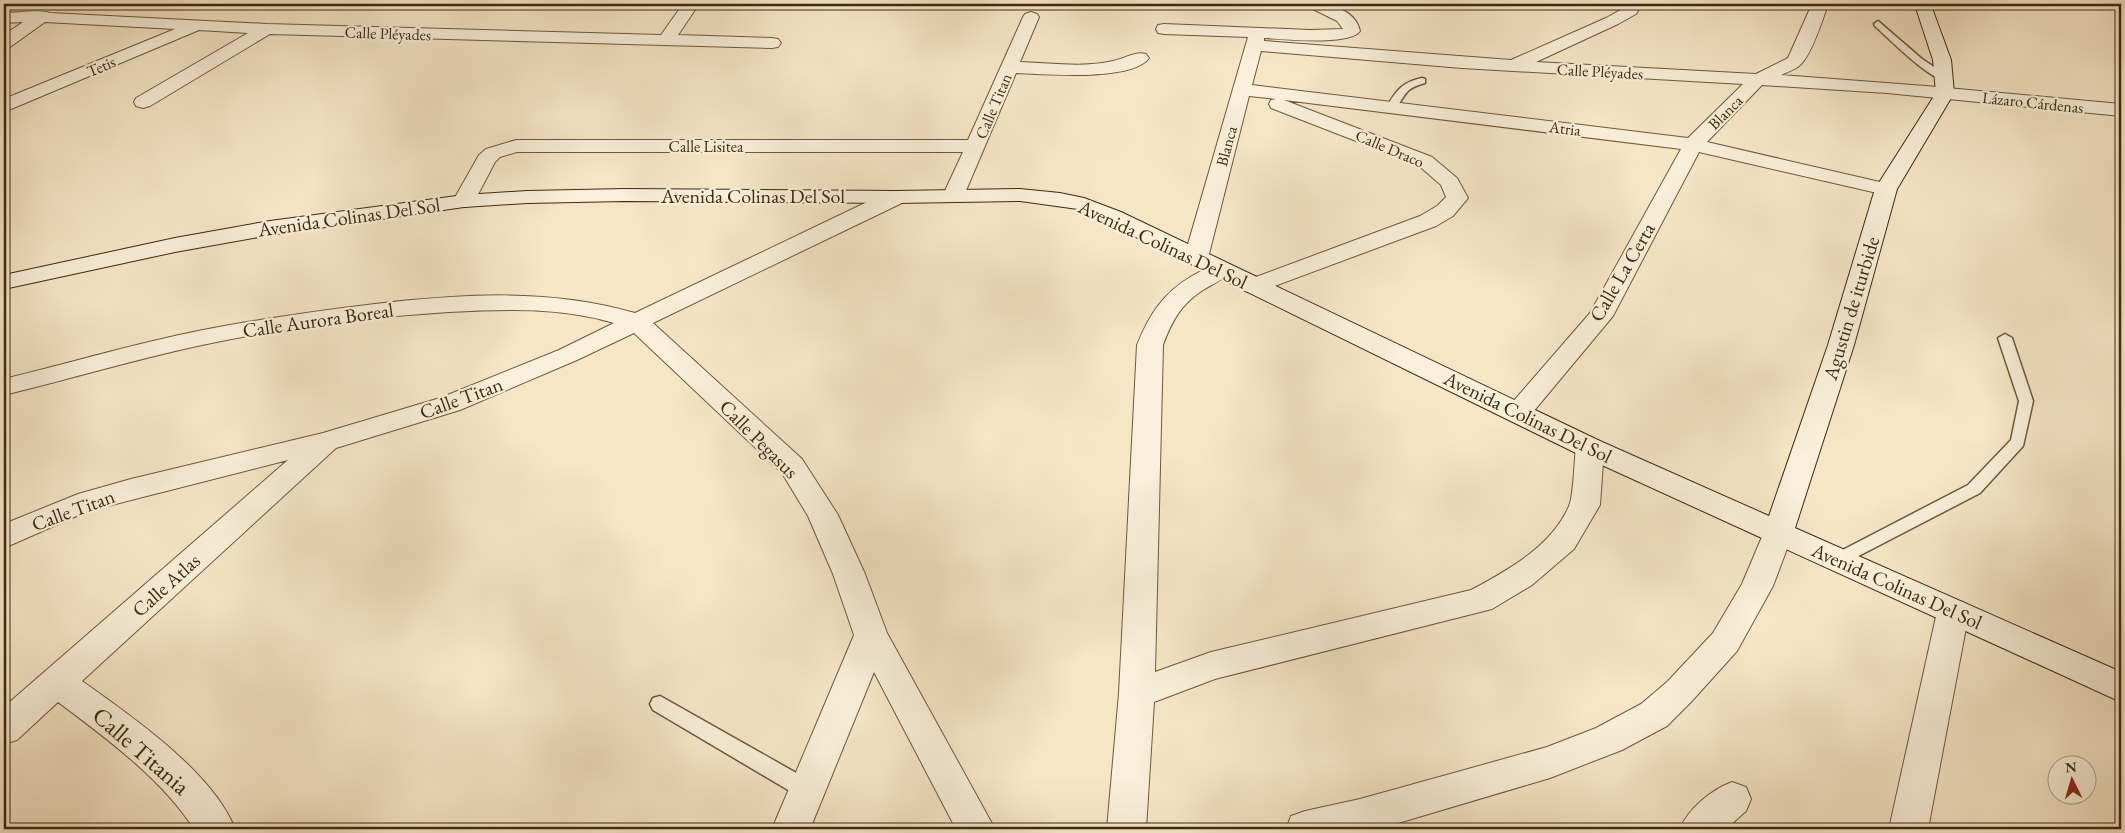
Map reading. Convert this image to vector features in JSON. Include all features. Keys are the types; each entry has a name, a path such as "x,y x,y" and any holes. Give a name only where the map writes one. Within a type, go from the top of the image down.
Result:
{"street":[{"path":"4,43 62,4"},
{"path":"666,40 691,4"},
{"path":"1164,29 1256,40 1332,35 1352,31 1350,24 1345,20 1315,4"},
{"path":"1514,65 1612,21 1630,11 1634,4"},
{"path":"1757,80 1794,62 1801,51 1820,4"},
{"path":"1926,4 1924,8 1936,38 1946,86"},
{"name":"Calle Pléyades","path":"4,18 41,17 266,29 772,43"},
{"name":"Calle Titan","path":"954,196 1031,17"},
{"name":"Tetis","path":"4,106 199,25"},
{"path":"143,102 266,29"},
{"name":"Calle Pléyades","path":"1256,40 1363,56 1757,80 1946,86"},
{"name":"Blanca","path":"1208,264 1240,94 1256,40"},
{"path":"1009,67 1095,70 1112,68 1140,58"},
{"name":"Blanca","path":"1693,145 1757,80"},
{"name":"Lázaro Cárdenas","path":"1946,86 2121,110"},
{"name":"Agustin de iturbide","path":"1305,829 1365,823 1550,762 1609,739 1654,715 1679,692 1725,642 1757,586 1778,534 1841,345 1886,189 1946,86"},
{"name":"Atria","path":"1240,94 1392,107 1693,145 1886,189"},
{"name":"Calle Draco","path":"1240,94 1278,104 1425,161 1450,182 1457,198 1445,211 1428,221 1253,286"},
{"name":"Calle La Certa","path":"1518,412 1601,316 1693,145"},
{"name":"Calle Lisitea","path":"464,201 486,159 493,153 516,146 976,146"},
{"name":"Avenida Colinas Del Sol","path":"4,282 175,245 270,228 464,201 527,197 625,195 896,197 1020,195 1060,199 1084,204 1590,448 2121,688"},
{"name":"Calle Titan","path":"4,537 78,504 328,441 450,404 560,359 896,197"},
{"path":"1126,829 1151,689 1150,345 1158,324 1168,306 1208,264"},
{"name":"Calle Aurora Boreal","path":"4,387 201,338 296,322 416,307 503,302 544,303 597,310 636,322"},
{"name":"Calle Pegasus","path":"636,322 792,466 823,515 849,574 871,635 976,829"},
{"name":"Calle Atlas","path":"4,729 328,441"},
{"path":"1151,689 1211,666 1480,600 1513,582 1562,541 1585,505 1590,448"},
{"path":"1908,829 1953,612"},
{"path":"791,829 836,724 871,635"},
{"name":"Calle Titania","path":"57,682 127,733 194,797 216,829"},
{"path":"1699,829 1732,799"}],"lane":[{"path":"1878,24 1946,86"},
{"path":"1392,107 1402,88 1422,81"},
{"path":"1839,559 1974,489 2018,442 2026,401 2005,338"},
{"path":"660,704 808,790"}]}
